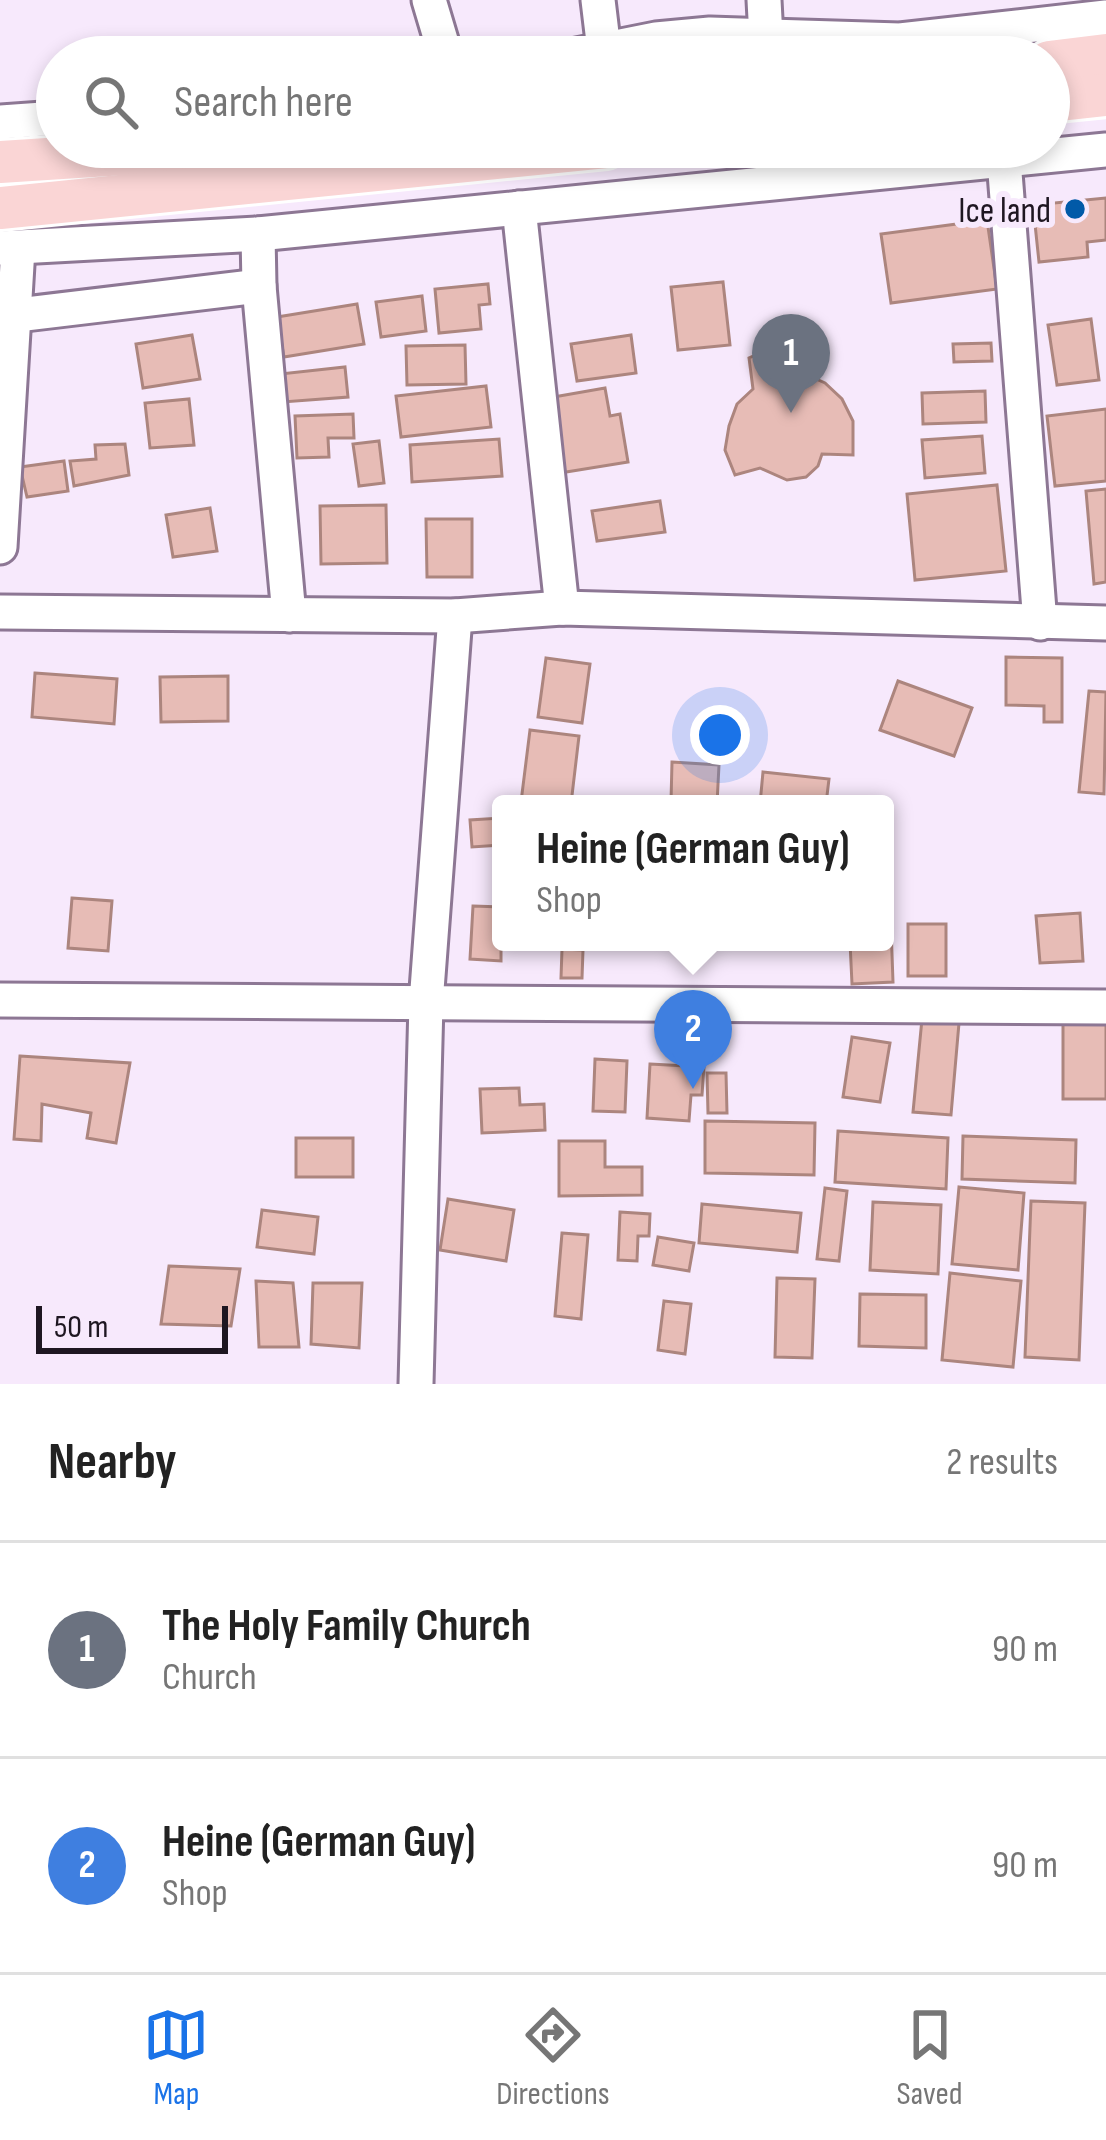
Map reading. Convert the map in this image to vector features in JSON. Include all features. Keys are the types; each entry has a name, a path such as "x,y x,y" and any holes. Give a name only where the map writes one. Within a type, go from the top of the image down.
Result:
{"main road":[{"path":"1070,59 1106,55"},
{"path":"1070,99 1106,95"},
{"path":"0,162 36,160"},
{"path":"0,208 397,168"}],"street":[{"path":"429,0 440,36"},
{"path":"598,0 602,36"},
{"path":"936,36 1106,17"},
{"path":"697,36 766,30 846,36"},
{"path":"0,122 36,119"},
{"path":"1070,150 1106,149"},
{"path":"0,547 9,248 259,234 871,168"},
{"path":"1004,168 1040,622"},
{"path":"519,208 562,608"},
{"path":"259,234 259,286 290,615"},
{"path":"7,316 259,286"},
{"path":"0,612 455,616 562,608 1106,623"},
{"path":"416,1384 426,1003 455,616"},
{"path":"0,1000 1106,1007"}],"building":[{"path":"1106,198 1106,240 1087,242 1088,257 1039,262 1033,205"},
{"path":"987,220 997,289 891,303 881,234"},
{"path":"723,282 730,345 678,350 671,287"},
{"path":"488,284 490,304 479,305 481,329 439,333 435,289"},
{"path":"422,296 426,331 381,337 376,302"},
{"path":"357,304 364,344 284,357 277,317"},
{"path":"1091,319 1099,380 1057,385 1048,325"},
{"path":"192,335 200,379 143,388 136,344"},
{"path":"631,335 636,373 577,381 571,344"},
{"path":"991,343 992,361 954,362 953,344"},
{"path":"465,345 466,384 407,385 406,346"},
{"path":"758,354 761,367 803,362 803,373 825,383 842,399 853,421 853,455 822,454 806,477 787,480 760,468 735,475 725,450 729,426 737,404 753,389 749,358"},
{"path":"345,367 348,397 283,402 280,374"},
{"path":"486,386 491,427 401,437 396,396"},
{"path":"605,388 610,416 620,414 628,462 560,473 548,398"},
{"path":"985,391 986,422 923,424 922,393"},
{"path":"189,399 194,445 150,448 145,403"},
{"path":"1106,409 1106,481 1055,486 1047,416"},
{"path":"353,414 354,438 328,438 329,457 297,458 295,416"},
{"path":"982,436 985,473 925,478 922,440"},
{"path":"499,439 502,476 412,482 410,445"},
{"path":"379,441 384,483 359,486 353,444"},
{"path":"125,444 129,475 74,486 70,461 96,459 95,445"},
{"path":"64,461 68,491 27,497 20,467"},
{"path":"997,485 1006,571 915,580 907,494"},
{"path":"1106,489 1106,582 1094,584 1086,491"},
{"path":"660,501 665,532 597,541 592,511"},
{"path":"386,505 387,563 321,564 320,506"},
{"path":"210,508 217,551 173,557 166,515"},
{"path":"426,519 472,519 472,577 427,577"},
{"path":"1006,657 1062,658 1062,722 1044,722 1044,706 1006,705"},
{"path":"546,658 590,664 582,723 538,717"},
{"path":"35,673 117,679 114,724 32,717"},
{"path":"228,676 228,721 161,722 160,677"},
{"path":"898,681 972,708 954,756 880,730"},
{"path":"1089,691 1106,692 1104,794 1079,792"},
{"path":"530,730 579,736 572,795 522,795"},
{"path":"672,762 719,765 717,795 671,795"},
{"path":"763,772 829,779 827,795 761,795"},
{"path":"492,819 492,846 472,847 470,820"},
{"path":"72,898 112,901 108,951 68,948"},
{"path":"473,906 492,907 492,951 501,951 501,961 470,959"},
{"path":"1080,913 1083,961 1040,963 1036,916"},
{"path":"908,924 946,924 946,976 908,976"},
{"path":"562,951 583,951 582,978 561,978"},
{"path":"850,951 892,951 893,982 852,984"},
{"path":"922,1019 959,1023 951,1115 913,1112"},
{"path":"1106,1020 1106,1099 1063,1099 1063,1021"},
{"path":"852,1037 890,1043 880,1102 843,1097"},
{"path":"20,1056 130,1063 116,1143 87,1138 91,1113 42,1104 41,1141 14,1139"},
{"path":"595,1059 627,1061 625,1112 593,1111"},
{"path":"650,1064 704,1067 702,1095 691,1095 689,1121 647,1118"},
{"path":"707,1073 726,1073 727,1113 708,1113"},
{"path":"519,1088 520,1105 544,1104 545,1130 482,1133 480,1089"},
{"path":"705,1121 815,1123 814,1175 705,1173"},
{"path":"838,1131 948,1138 946,1189 835,1182"},
{"path":"963,1136 1076,1140 1075,1183 962,1179"},
{"path":"296,1138 353,1138 353,1177 296,1177"},
{"path":"559,1141 605,1141 605,1167 642,1167 642,1195 559,1196"},
{"path":"959,1187 1024,1193 1018,1270 952,1264"},
{"path":"825,1188 847,1191 839,1261 817,1259"},
{"path":"448,1199 514,1210 506,1261 440,1250"},
{"path":"1031,1201 1085,1203 1079,1360 1025,1357"},
{"path":"873,1202 941,1205 938,1274 870,1270"},
{"path":"702,1204 801,1213 797,1252 699,1243"},
{"path":"262,1210 318,1217 314,1254 257,1247"},
{"path":"620,1212 650,1214 649,1236 638,1236 637,1261 618,1260"},
{"path":"562,1233 588,1235 581,1319 555,1316"},
{"path":"658,1237 694,1243 689,1271 653,1265"},
{"path":"169,1266 240,1269 231,1326 161,1324"},
{"path":"950,1273 1021,1281 1013,1367 942,1360"},
{"path":"777,1278 815,1279 812,1358 775,1357"},
{"path":"256,1281 293,1283 299,1347 259,1347"},
{"path":"313,1283 362,1283 359,1348 311,1344"},
{"path":"860,1294 926,1295 926,1348 859,1346"},
{"path":"664,1301 691,1304 685,1354 658,1350"}],"place":[{"name":"Ice land","path":"1075,209"},
{"name":"The Holy Family Church","path":"791,413"},
{"name":"Heine (German Guy)","path":"693,1089"}]}
